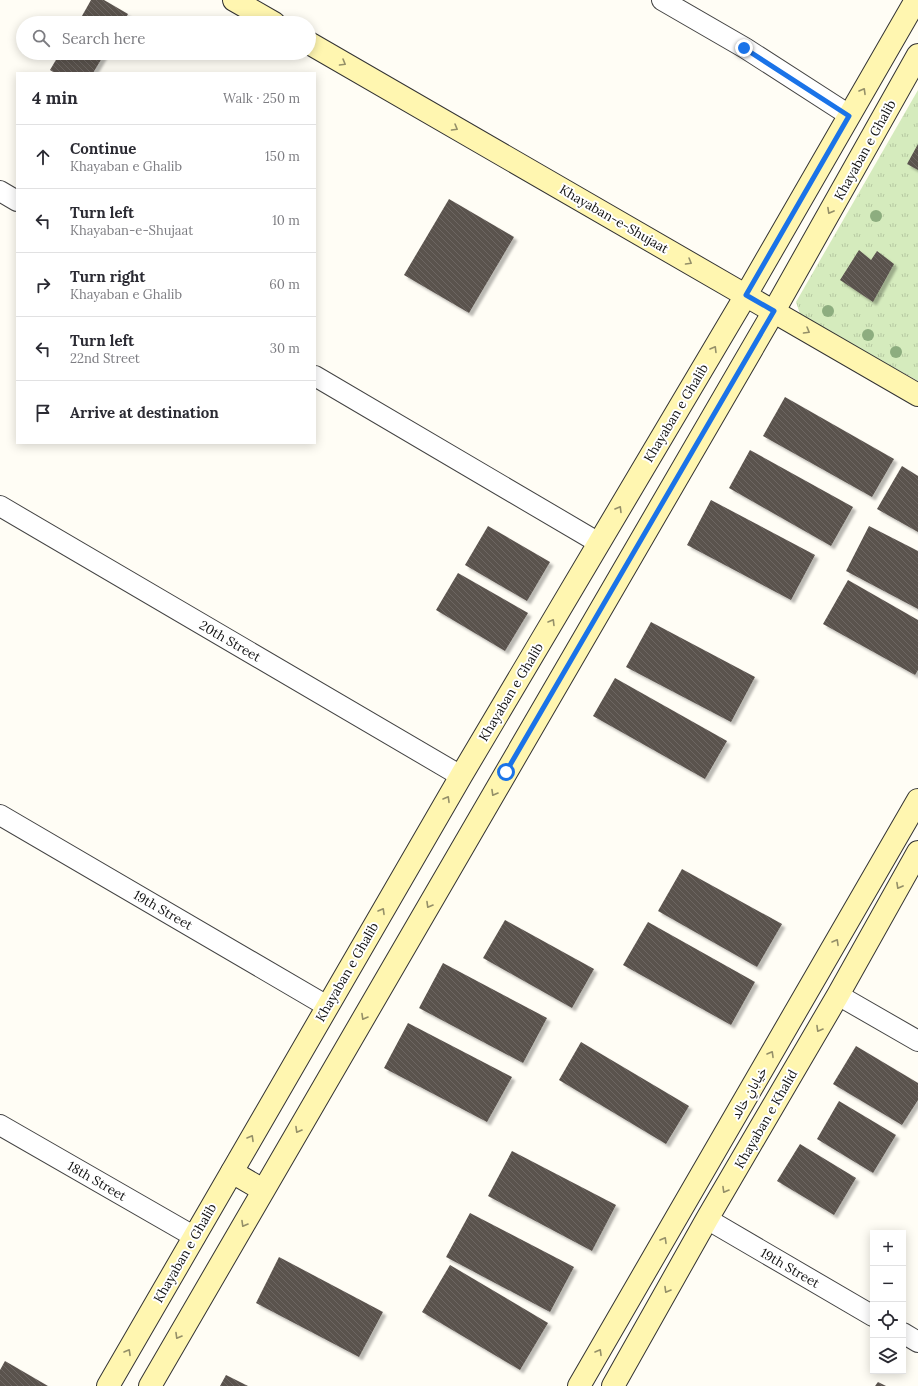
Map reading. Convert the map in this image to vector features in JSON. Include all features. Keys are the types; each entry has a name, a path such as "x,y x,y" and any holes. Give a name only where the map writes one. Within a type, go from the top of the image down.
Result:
{"street":[{"path":"234,0 262,16"},
{"path":"662,0 744,48 849,116"},
{"name":"Khayaban e Ghalib","path":"108,1386 461,776 746,295 849,116 913,14"},
{"name":"Khayaban-e-Shujaat","path":"316,47 918,395"},
{"name":"Khayaban e Ghalib","path":"150,1386 774,311 918,55"},
{"path":"0,191 16,200"},
{"path":"316,377 599,543"},
{"name":"20th Street","path":"0,506 461,776"},
{"name":"خیابانِ خالد","path":"579,1386 918,800"},
{"name":"19th Street","path":"0,815 327,1006"},
{"name":"Khayaban e Khalid","path":"613,1386 707,1219 838,995 918,852"},
{"path":"838,995 918,1041"},
{"name":"18th Street","path":"0,1125 194,1237"},
{"path":"232,1172 263,1190"},
{"name":"19th Street","path":"707,1219 870,1314"},
{"path":"906,1336 918,1342"}],"green space":[{"path":"918,90 918,381 801,317 796,302"}],"building":[{"path":"91,0 104,0 128,14 127,16 82,16"},
{"path":"56,60 101,60 94,72 53,72 50,70"},
{"path":"918,144 918,170 907,164"},
{"path":"449,199 514,237 469,313 404,275"},
{"path":"859,250 871,260 877,251 894,264 873,302 840,280"},
{"path":"785,397 894,459 872,497 763,436"},
{"path":"750,450 853,507 831,546 729,488"},
{"path":"902,466 918,476 918,532 877,509"},
{"path":"711,500 815,555 791,600 687,545"},
{"path":"488,526 550,562 527,601 465,565"},
{"path":"869,526 918,551 918,609 846,571"},
{"path":"458,573 528,613 505,651 436,610"},
{"path":"848,580 918,620 918,670 915,675 823,624"},
{"path":"651,622 755,677 731,722 626,667"},
{"path":"615,678 727,741 705,779 593,716"},
{"path":"682,869 782,924 757,967 658,911"},
{"path":"505,920 594,969 572,1008 483,958"},
{"path":"648,922 755,982 731,1025 623,965"},
{"path":"443,963 547,1018 523,1063 419,1008"},
{"path":"408,1023 512,1077 487,1122 384,1068"},
{"path":"581,1042 689,1106 666,1144 559,1080"},
{"path":"856,1046 918,1083 918,1100 902,1125 833,1084"},
{"path":"839,1101 896,1135 873,1173 817,1139"},
{"path":"800,1144 856,1178 834,1215 777,1181"},
{"path":"512,1151 616,1205 592,1251 488,1196"},
{"path":"470,1213 574,1267 550,1312 446,1257"},
{"path":"279,1257 383,1312 359,1357 256,1303"},
{"path":"450,1265 548,1323 520,1370 422,1312"},
{"path":"5,1361 48,1386 0,1386 0,1370"},
{"path":"226,1375 248,1386 220,1386"},
{"path":"878,1382 886,1386 875,1386"}],"route":[{"path":"506,772 774,311 746,295 849,116 744,48"}]}
